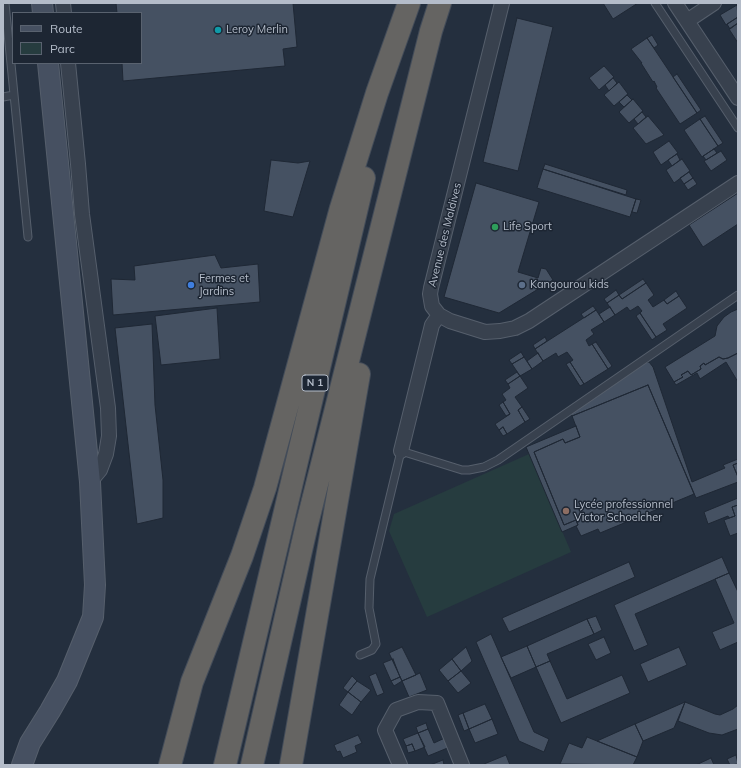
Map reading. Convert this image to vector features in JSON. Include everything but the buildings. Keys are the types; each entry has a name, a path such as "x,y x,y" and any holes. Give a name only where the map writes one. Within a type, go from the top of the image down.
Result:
{"highway":[{"path":"170,765 192,682 242,556 265,488 341,208 377,93 410,3"},
{"name":"N 1","path":"225,765 382,103 410,3"},
{"name":"N 1","path":"252,765 307,524 431,31 440,3"},
{"path":"292,765 391,188"}],"main road":[{"path":"22,765 30,743 67,681 92,617 95,585 90,482 48,64"}],"street":[{"name":"Avenue des Maldives","path":"439,315 432,306 430,294 431,288 502,3"},
{"path":"675,3 738,98"},
{"path":"687,21 714,3"},
{"path":"68,64 82,214 108,408 109,436 106,454 100,470 90,482"},
{"path":"401,451 432,325 439,315 450,321 484,332 515,328 529,321 738,183"},
{"path":"400,765 385,730 396,710 418,702 438,703 462,765"}],"lane":[{"path":"5,3 28,237"},
{"path":"655,3 738,128"},
{"path":"3,96 14,95"},
{"path":"360,655 372,650 376,644 369,608 370,579 401,451 462,470 484,467 498,460 738,295"}],"green space":[{"path":"529,454 571,552 427,617 389,531 394,514"}],"place":[{"name":"Leroy Merlin","path":"218,30"},
{"name":"Life Sport","path":"495,227"},
{"name":"Fermes et Jardins","path":"191,285"},
{"name":"Kangourou kids","path":"522,285"},
{"name":"Lycée professionnel Victor Schoelcher","path":"566,511"}]}
